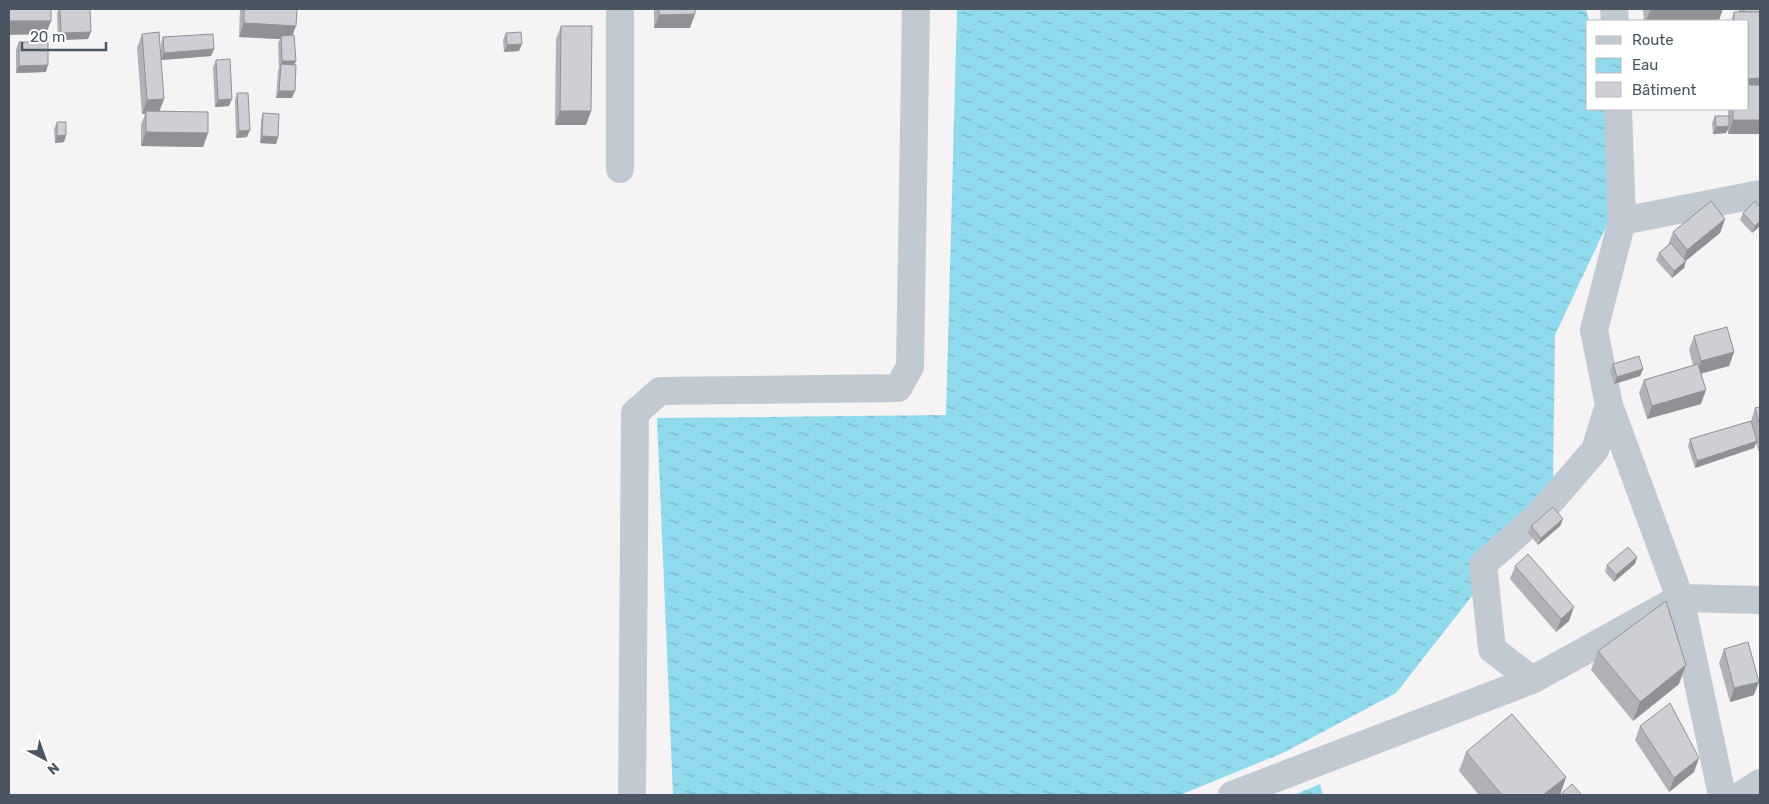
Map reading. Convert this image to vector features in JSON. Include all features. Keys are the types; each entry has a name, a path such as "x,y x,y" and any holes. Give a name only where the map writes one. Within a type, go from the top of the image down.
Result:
{"street":[{"path":"620,9 620,169"},
{"path":"632,795 635,413 660,391 898,388 910,366 916,9"},
{"path":"1618,110 1622,221 1594,330 1609,405 1680,598 1722,795"},
{"path":"1622,221 1760,194"},
{"path":"1532,680 1492,649 1483,564 1537,517 1595,450 1609,405"},
{"path":"1232,795 1532,680 1680,598 1760,600"},
{"path":"1741,795 1760,783"}],"water":[{"path":"957,9 1586,9 1589,20 1586,20 1586,110 1605,110 1621,195 1555,335 1553,483 1497,564 1396,693 1285,752 1180,795 673,795 657,418 946,415"},
{"path":"1320,784 1323,795 1294,795"}],"building":[{"path":"9,9 51,9 51,21 9,21"},
{"path":"60,9 90,9 91,32 61,33"},
{"path":"244,9 297,9 296,26 244,23"},
{"path":"659,9 695,9 695,14 659,15"},
{"path":"1744,9 1760,9 1760,12 1744,12"},
{"path":"1734,12 1760,12 1760,78 1749,79 1749,20 1734,20"},
{"path":"561,26 592,26 591,111 560,111"},
{"path":"159,32 164,99 147,100 142,34"},
{"path":"521,32 522,44 507,45 506,33"},
{"path":"213,34 214,49 164,53 163,37"},
{"path":"294,35 296,61 282,61 281,36"},
{"path":"19,42 48,42 48,65 19,66"},
{"path":"230,59 232,99 218,100 216,60"},
{"path":"281,64 296,65 295,91 279,91"},
{"path":"1749,85 1760,85 1760,120 1733,120 1733,110 1749,110"},
{"path":"237,93 248,93 250,130 239,131"},
{"path":"146,111 208,112 208,133 146,132"},
{"path":"263,113 279,114 278,137 262,136"},
{"path":"1715,116 1729,116 1729,126 1716,127"},
{"path":"57,122 66,122 66,135 57,136"},
{"path":"1711,201 1725,219 1687,250 1673,232"},
{"path":"1755,201 1760,207 1760,221 1755,226 1743,213"},
{"path":"1671,243 1686,261 1674,271 1659,253"},
{"path":"1727,327 1734,352 1701,361 1694,336"},
{"path":"1639,356 1643,369 1617,377 1613,364"},
{"path":"1698,364 1706,390 1652,406 1644,380"},
{"path":"1760,407 1760,426 1755,408"},
{"path":"1751,421 1757,441 1697,461 1690,439"},
{"path":"1553,507 1563,519 1541,538 1531,526"},
{"path":"1628,547 1637,557 1616,575 1607,565"},
{"path":"1528,554 1574,607 1561,619 1515,566"},
{"path":"1666,601 1686,665 1640,702 1598,651"},
{"path":"1748,642 1759,682 1734,688 1724,649"},
{"path":"1670,703 1699,758 1674,778 1640,726"},
{"path":"1512,714 1566,777 1543,795 1502,795 1466,752"},
{"path":"1572,784 1582,795 1565,795 1562,793"}]}
